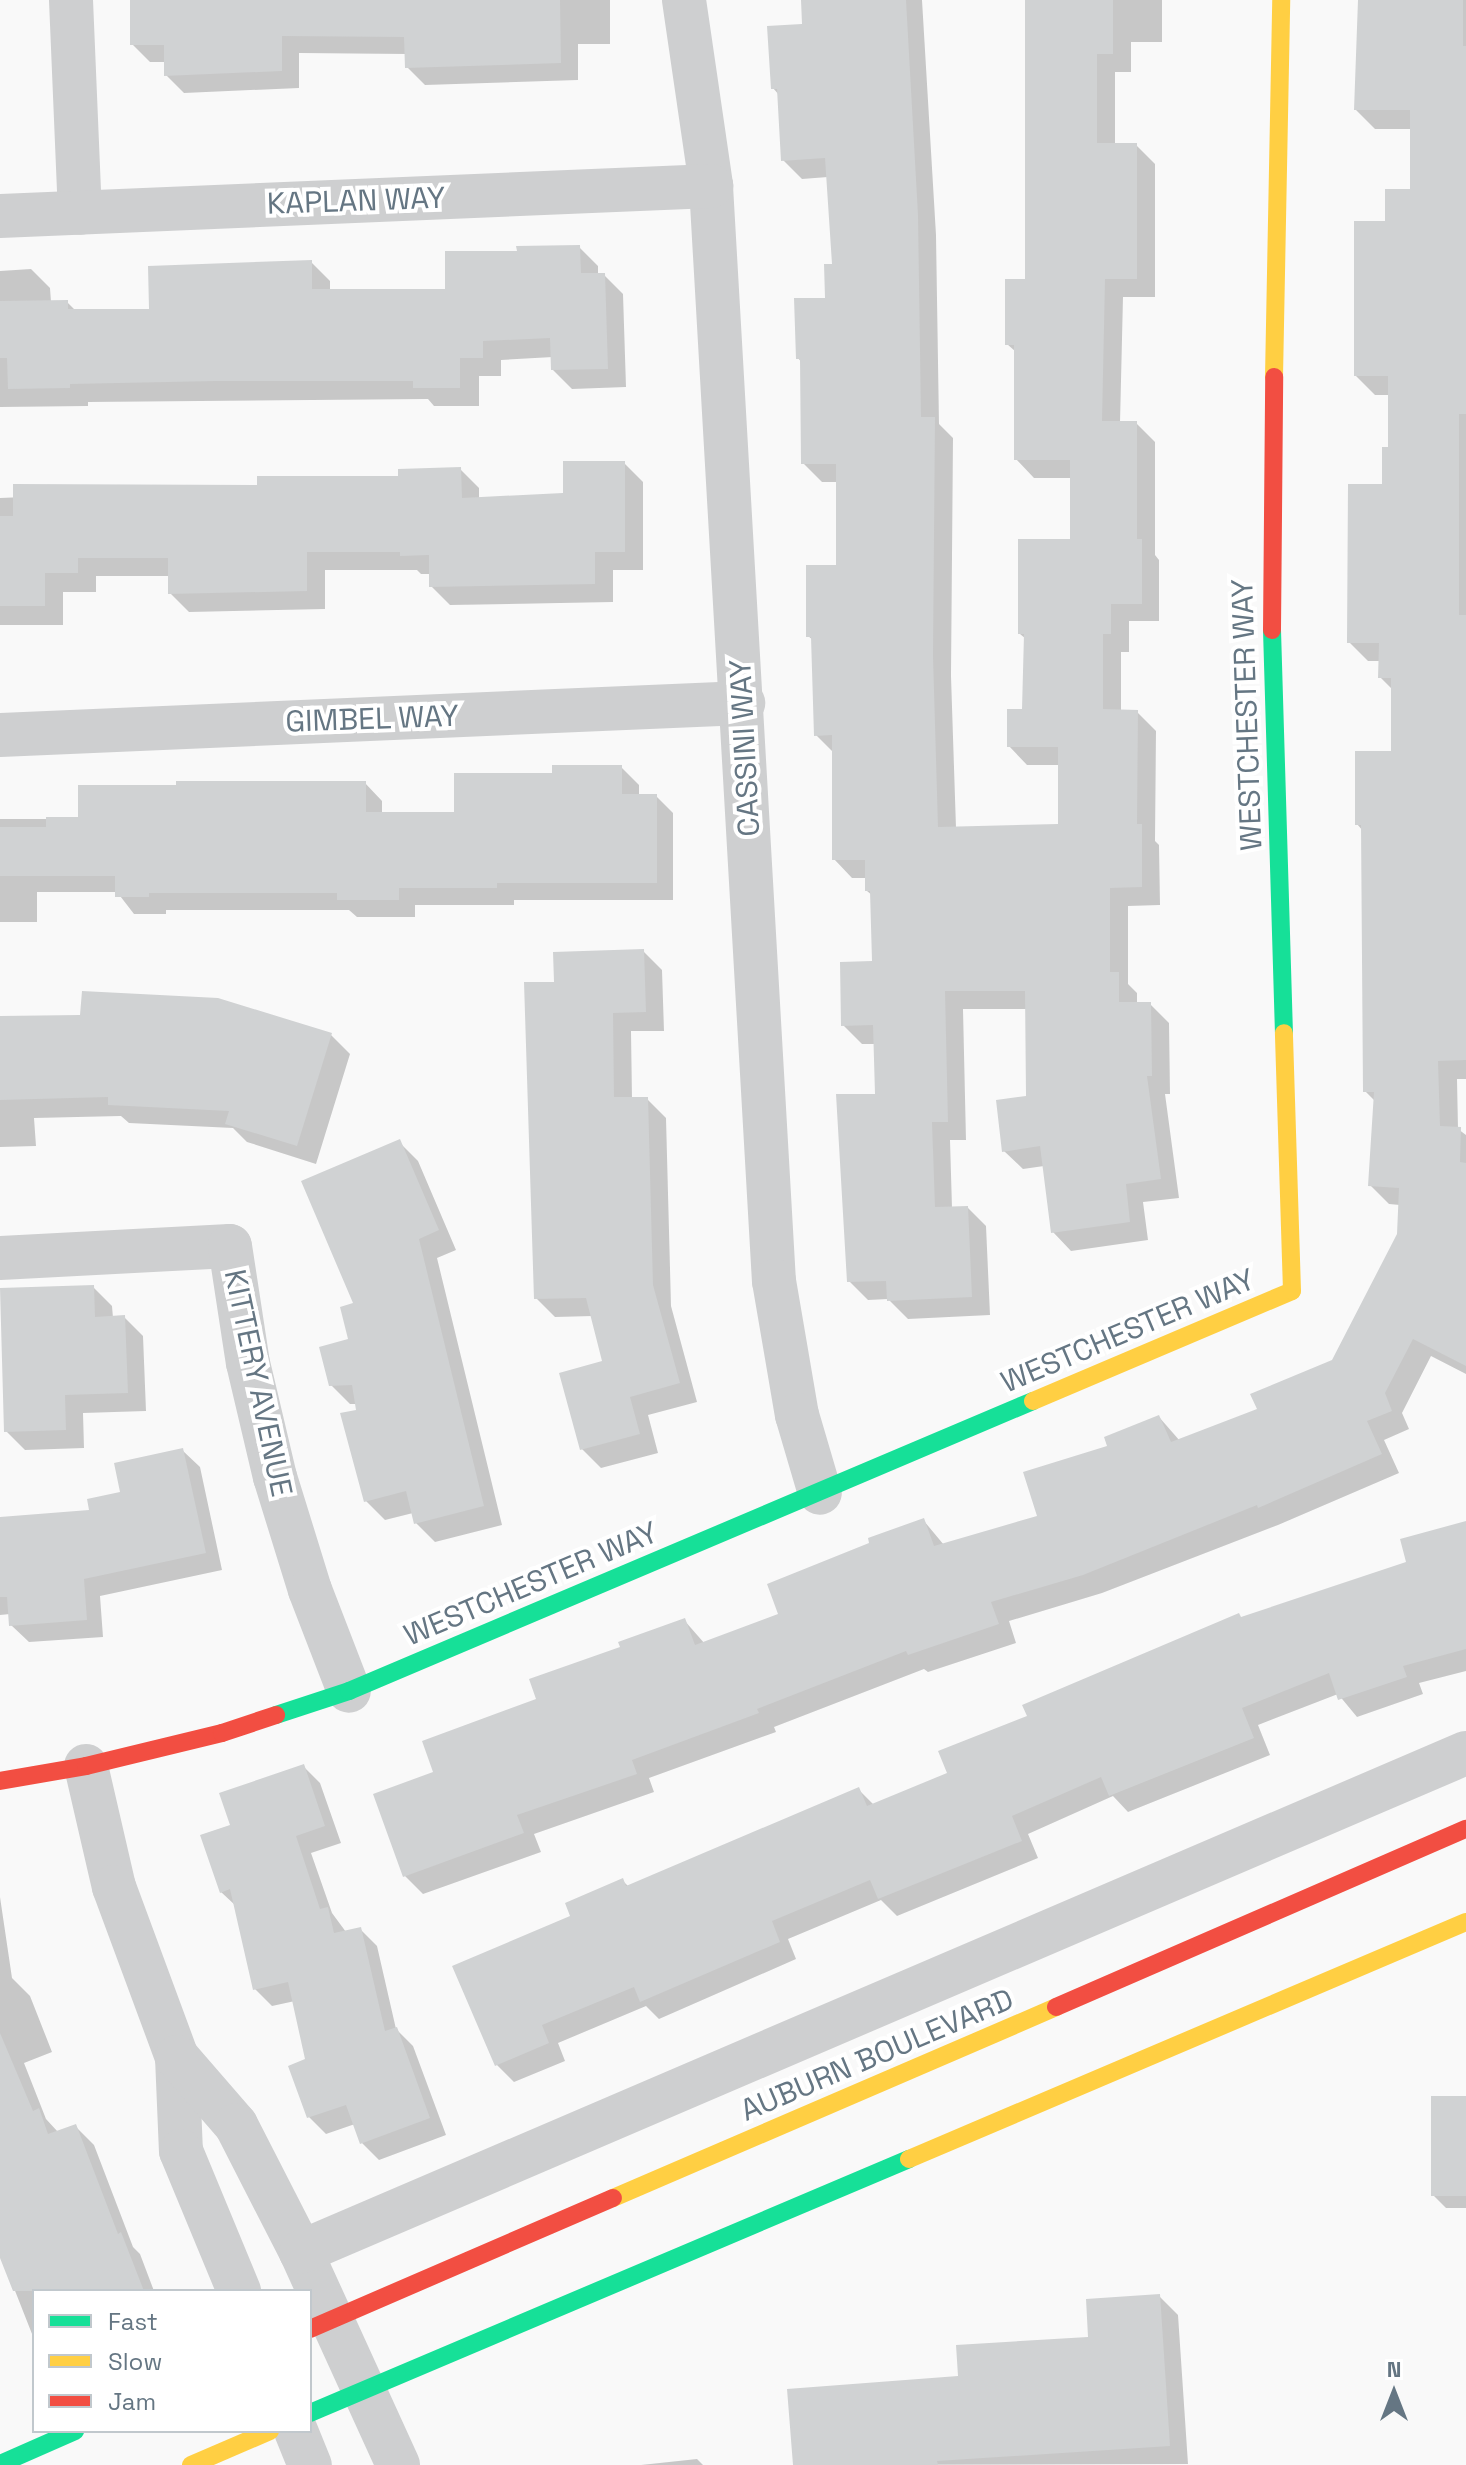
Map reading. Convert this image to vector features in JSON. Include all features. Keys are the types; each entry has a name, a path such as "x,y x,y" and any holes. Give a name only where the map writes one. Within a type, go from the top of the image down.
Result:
{"street":[{"path":"71,0 80,213"},
{"name":"CASSINI WAY","path":"684,0 711,186 774,1281 797,1415 820,1493"},
{"name":"WESTCHESTER WAY","path":"0,1781 86,1766 222,1733 349,1691 1292,1291 1270,571 1281,0"},
{"name":"KAPLAN WAY","path":"0,216 711,186"},
{"name":"GIMBEL WAY","path":"0,735 743,703"},
{"name":"KITTERY AVENUE","path":"0,1258 230,1246 248,1363 275,1477 310,1590 349,1691"},
{"path":"301,2252 1466,1753"},
{"path":"86,1766 114,1887 177,2057 181,2151 238,2289"},
{"name":"AUBURN BOULEVARD","path":"320,2324 1466,1829"},
{"path":"312,2412 1466,1922"},
{"path":"177,2057 236,2125 301,2252 311,2289"},
{"path":"312,2294 320,2324 363,2390 398,2465"},
{"path":"0,2464 70,2433"},
{"path":"191,2465 265,2433"},
{"path":"297,2433 310,2465"}],"building":[{"path":"130,0 560,0 561,63 405,68 404,37 282,36 282,71 164,76 164,45 130,45"},
{"path":"801,0 906,0 918,215 921,417 935,417 933,656 938,827 1058,824 1058,747 1007,747 1007,709 1022,709 1024,634 1018,634 1018,539 1070,539 1070,460 1014,460 1014,345 1005,345 1005,279 1025,279 1025,0 1113,0 1113,54 1097,54 1097,143 1137,143 1137,279 1105,279 1102,421 1137,421 1137,539 1142,539 1142,604 1111,604 1111,634 1103,634 1103,709 1138,710 1137,824 1142,824 1142,887 1110,888 1110,972 1119,972 1119,1002 1151,1002 1152,1076 1147,1076 1161,1179 1126,1184 1130,1222 1051,1233 1040,1146 1002,1152 996,1100 1026,1096 1025,991 945,991 948,1122 932,1122 935,1207 968,1206 972,1297 887,1301 886,1281 847,1282 836,1094 875,1094 873,1025 841,1026 840,962 872,961 870,891 865,891 865,860 832,860 832,735 814,736 811,637 806,637 806,565 836,565 836,464 801,464 800,359 796,359 794,298 825,298 824,264 832,264 825,158 781,161 777,89 771,89 767,26 802,24"},
{"path":"1358,0 1463,0 1463,46 1466,46 1466,414 1459,414 1459,615 1466,615 1466,1060 1438,1061 1440,1126 1461,1127 1460,1162 1466,1163 1466,1366 1413,1339 1385,1393 1392,1411 1367,1421 1382,1454 1258,1508 1257,1505 1083,1575 991,1602 999,1624 908,1655 906,1651 757,1709 759,1713 632,1760 637,1774 517,1815 524,1833 403,1877 373,1794 433,1772 422,1741 536,1699 529,1679 620,1647 618,1642 685,1618 695,1645 778,1614 767,1584 869,1543 868,1538 924,1518 934,1546 1037,1516 1023,1472 1107,1446 1104,1437 1159,1415 1171,1442 1257,1409 1250,1394 1332,1360 1397,1234 1399,1188 1368,1186 1374,1092 1363,1092 1361,825 1355,825 1355,751 1391,751 1391,678 1378,678 1379,643 1347,643 1348,484 1382,484 1382,447 1388,447 1388,376 1354,376 1354,221 1385,221 1385,189 1410,189 1410,110 1354,110"},
{"path":"580,245 581,273 605,273 608,369 551,370 550,338 483,341 483,358 460,358 460,388 413,388 413,381 216,381 70,384 70,388 8,389 7,358 0,358 0,301 68,300 68,309 149,309 148,266 312,260 312,289 445,289 445,251 517,251 516,246"},
{"path":"563,461 625,461 625,552 595,552 595,584 429,587 429,555 307,552 307,591 168,594 168,558 78,558 78,573 45,573 45,606 0,606 0,516 13,516 13,484 257,485 257,476 398,476 398,469 461,467 462,498 563,493"},
{"path":"552,765 622,765 622,794 657,794 657,883 497,883 497,888 399,888 399,900 337,900 337,893 149,893 149,897 115,897 115,876 0,876 0,827 46,827 46,817 78,817 78,785 176,785 176,781 366,781 366,812 454,812 454,773 552,773"},
{"path":"644,949 646,1012 613,1013 614,1097 648,1097 653,1285 680,1383 630,1397 640,1434 580,1450 559,1373 602,1361 586,1298 534,1299 524,982 554,982 553,952"},
{"path":"82,991 218,998 332,1033 297,1146 225,1124 229,1111 108,1105 108,1097 0,1100 0,1016 80,1015"},
{"path":"400,1139 439,1230 419,1239 484,1506 414,1524 406,1491 364,1502 340,1413 356,1410 352,1385 329,1386 319,1347 348,1339 340,1307 353,1303 301,1181"},
{"path":"94,1285 95,1317 125,1315 128,1393 65,1395 66,1430 4,1432 0,1288"},
{"path":"183,1448 206,1553 84,1579 87,1620 9,1626 7,1597 0,1597 0,1517 89,1510 87,1499 120,1492 114,1463"},
{"path":"1466,1521 1466,1649 1403,1666 1407,1677 1338,1700 1329,1673 1242,1708 1254,1738 1109,1796 1101,1777 1012,1816 1022,1841 878,1899 870,1880 772,1921 780,1942 640,2002 634,1987 542,2025 549,2043 495,2066 452,1966 570,1916 565,1903 623,1878 626,1886 859,1787 867,1806 947,1773 938,1751 1027,1716 1022,1705 1239,1613 1241,1617 1406,1562 1400,1539"},
{"path":"304,1764 325,1826 296,1836 320,1909 328,1907 334,1933 361,1927 385,2031 397,2027 430,2118 360,2144 346,2105 307,2118 288,2066 305,2059 288,1982 253,1990 230,1889 220,1893 200,1835 230,1825 219,1793"},
{"path":"0,2033 33,2111 39,2108 48,2134 76,2124 118,2234 121,2232 143,2289 13,2291 0,2258"},
{"path":"1431,2096 1466,2096 1466,2196 1431,2196"},
{"path":"1160,2294 1170,2446 937,2461 938,2465 793,2465 787,2389 958,2376 956,2345 1088,2337 1086,2299"}],"traffic: fast":[{"path":"1272,630 1284,1033"},
{"path":"276,1715 349,1691 1033,1401"},
{"path":"312,2412 909,2159"},
{"path":"0,2464 70,2433"}],"traffic: slow":[{"path":"1274,377 1281,0"},
{"path":"1033,1401 1292,1291 1284,1033"},
{"path":"909,2159 1466,1922"},
{"path":"613,2198 1056,2007"},
{"path":"191,2465 265,2433"}],"traffic: jam":[{"path":"1272,630 1274,377"},
{"path":"0,1781 86,1766 222,1733 276,1715"},
{"path":"1056,2007 1466,1829"},
{"path":"312,2328 613,2198"}]}
